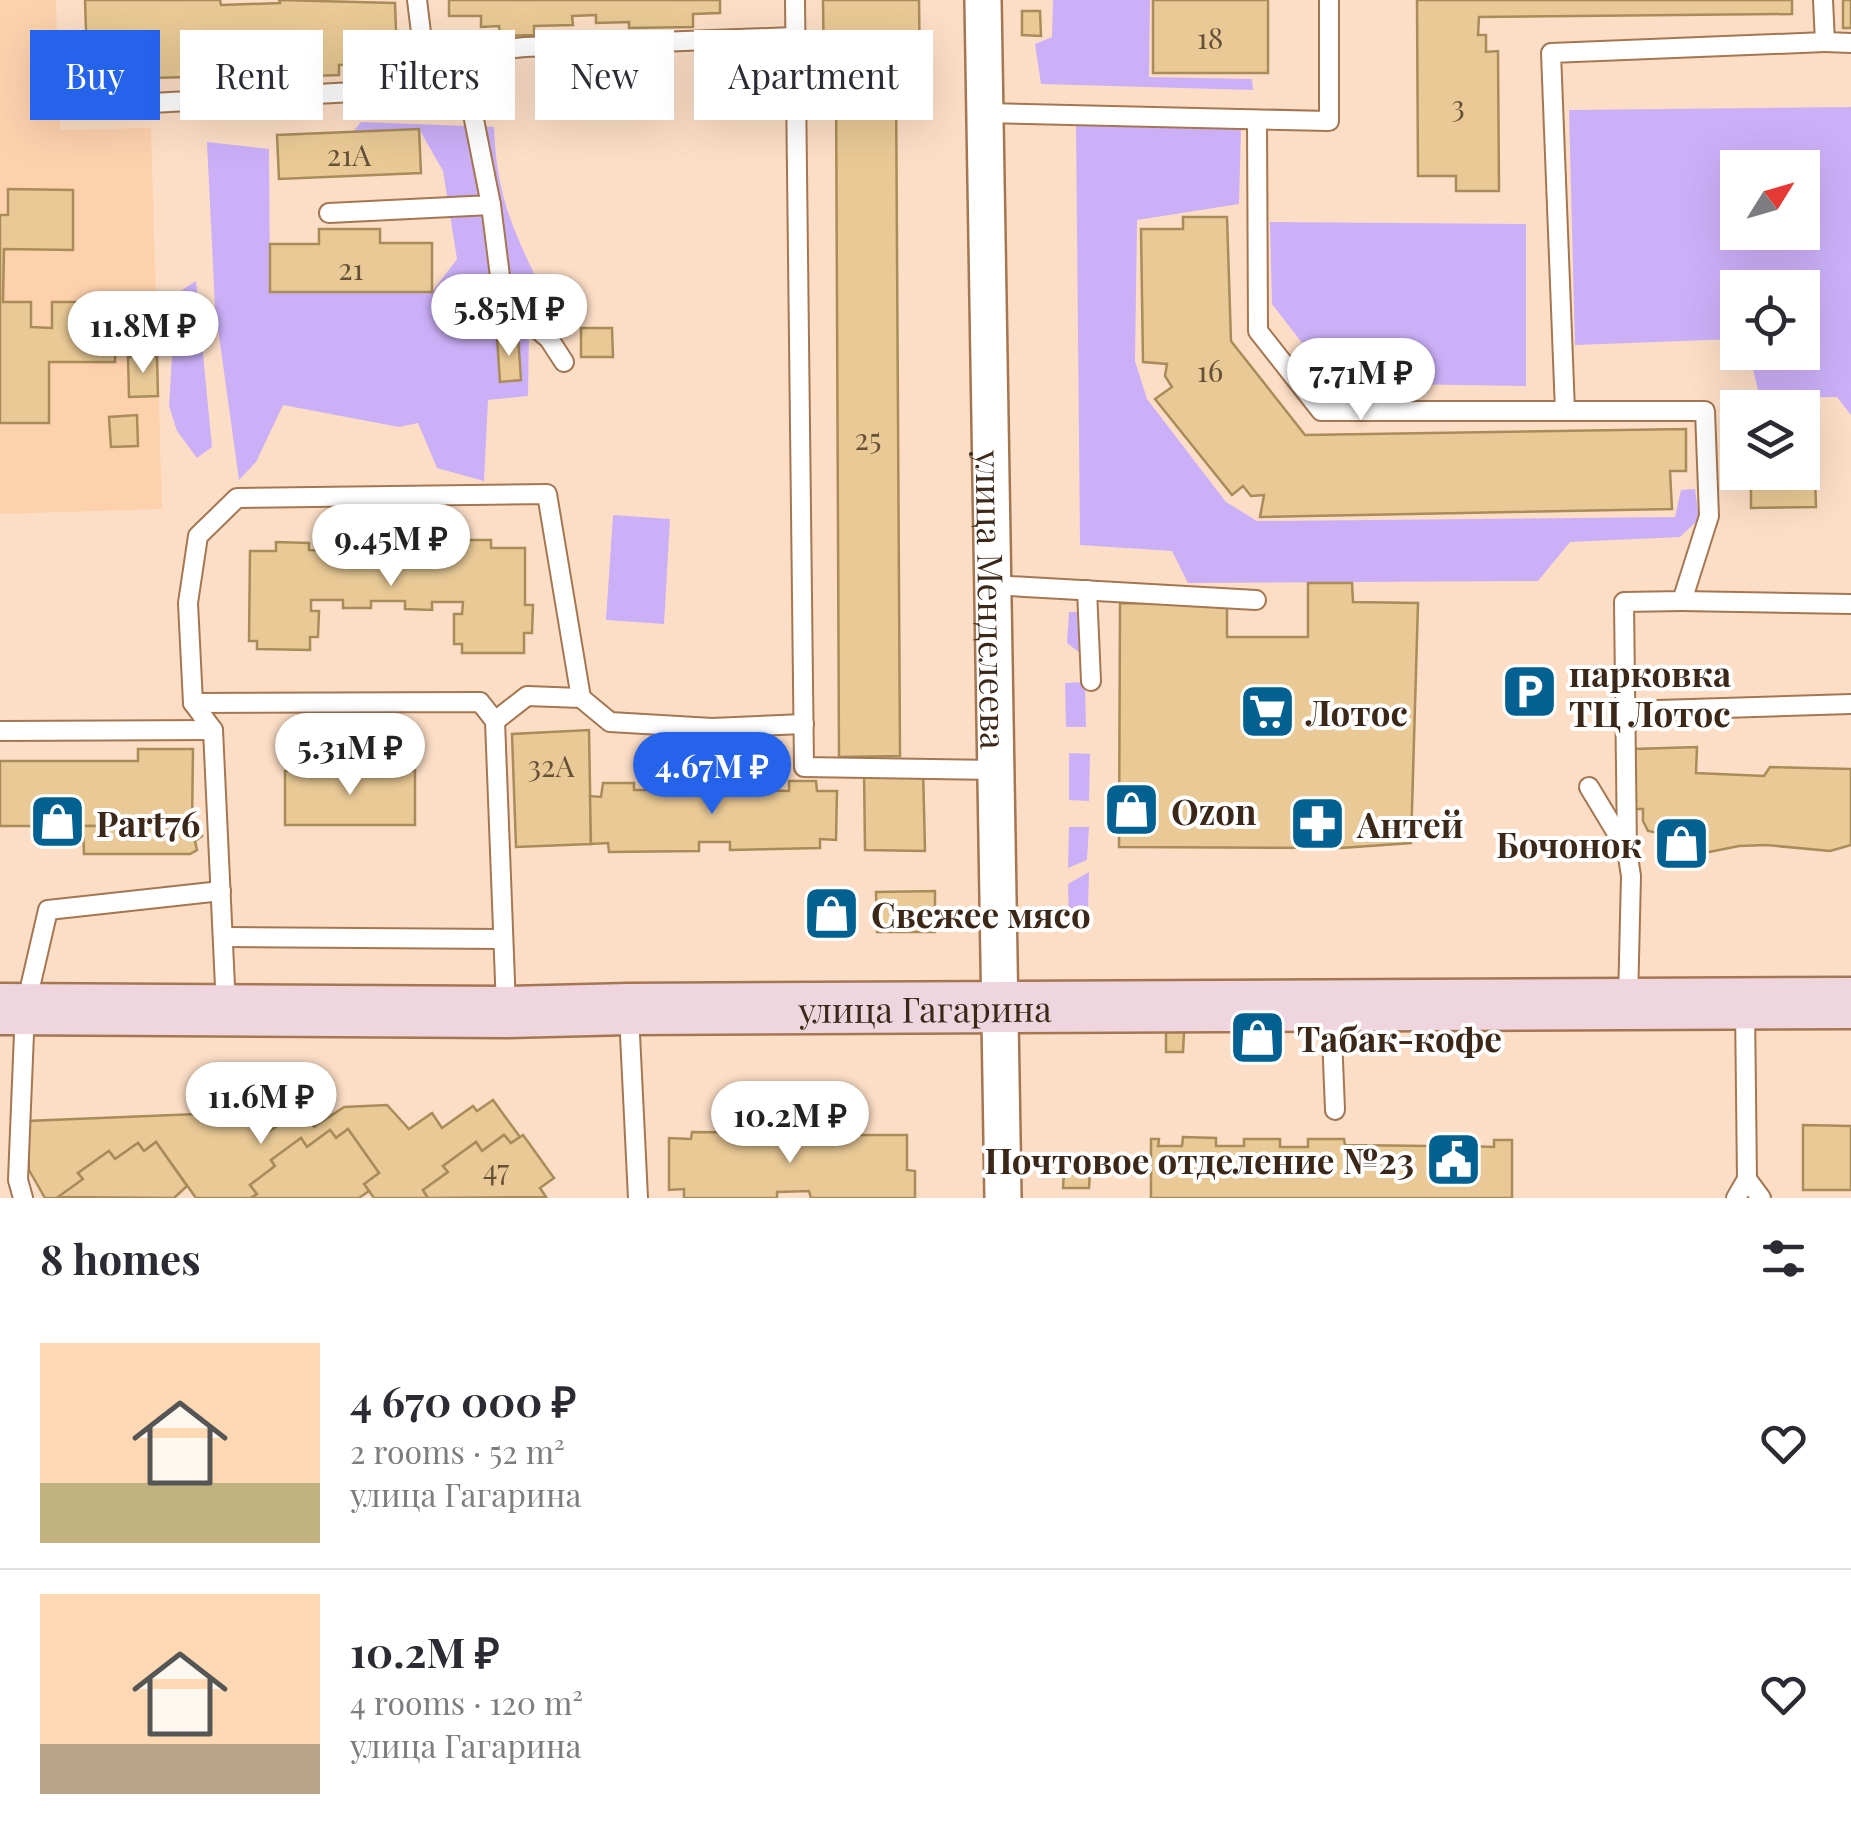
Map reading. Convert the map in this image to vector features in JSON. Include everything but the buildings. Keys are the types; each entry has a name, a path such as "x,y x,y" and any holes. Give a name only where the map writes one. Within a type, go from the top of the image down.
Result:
{"main road":[{"name":"улица Гагарина","path":"13,1009 506,1012 629,1008 1851,1003"}],"street":[{"name":"улица Менделеева","path":"983,0 1003,1198"}],"lane":[{"path":"417,0 421,30"},
{"path":"794,0 794,30"},
{"path":"985,113 1329,121 1328,0"},
{"path":"1823,0 1824,42"},
{"path":"515,48 694,41"},
{"path":"1565,410 1550,52 1851,42"},
{"path":"160,102 343,92"},
{"path":"474,120 491,205 502,300 549,339 564,362"},
{"path":"795,120 804,767 995,770"},
{"path":"1257,120 1258,331 1321,411 1705,410 1709,516 1682,602"},
{"path":"329,213 491,205"},
{"path":"227,1012 213,730 193,703 188,603 198,536 237,498 547,494 581,698"},
{"path":"992,585 1256,600"},
{"path":"1087,590 1090,681"},
{"path":"1628,1002 1631,876 1627,850 1624,602 1851,604"},
{"path":"495,722 527,696 581,698 610,722 712,728 804,724"},
{"path":"193,703 480,702 495,722 506,1012"},
{"path":"1625,712 1851,704"},
{"path":"0,731 213,730"},
{"path":"1588,788 1627,850"},
{"path":"0,1191 21,1189 13,1009 48,910 221,891"},
{"path":"224,937 503,939"},
{"path":"1736,1198 1748,1179 1745,1004"},
{"path":"1330,1005 1335,1110"},
{"path":"629,1008 638,1198"},
{"path":"1748,1179 1761,1198"}],"shaded area":[{"path":"0,0 56,0 57,30 30,30 30,120 60,120 60,130 151,128 162,509 0,514"},
{"path":"1053,0 1150,0 1149,77 1252,79 1253,90 1041,84 1035,44 1052,37"},
{"path":"1851,107 1851,415 1837,397 1820,397 1820,390 1758,390 1753,370 1820,370 1820,270 1720,270 1720,340 1575,345 1569,110"},
{"path":"361,122 494,127 498,172 508,211 542,289 529,329 528,396 488,400 484,481 437,468 418,423 399,427 283,405 256,462 239,480 215,307 207,142 269,149 270,292 432,292 457,259 443,171 419,129 353,132"},
{"path":"1076,124 1241,129 1239,204 1137,220 1135,361 1147,399 1226,502 1257,521 1675,517 1681,490 1695,489 1699,519 1680,537 1570,542 1538,581 1188,583 1172,551 1080,545"},
{"path":"1270,222 1526,224 1526,386 1333,383 1272,304"},
{"path":"196,281 212,447 197,458 177,431 169,406 176,294"},
{"path":"613,515 670,519 664,624 606,620"},
{"path":"1069,612 1083,612 1085,657 1067,643"},
{"path":"1085,682 1086,727 1066,727 1065,683"},
{"path":"1069,753 1090,754 1089,801 1069,800"},
{"path":"1069,827 1089,827 1087,860 1068,868"},
{"path":"1089,872 1088,909 1069,921 1068,884"}],"place":[{"name":"парковка ТЦ Лотос","path":"1530,692"},
{"name":"Лотос","path":"1267,711"},
{"name":"Ozon","path":"1132,810"},
{"name":"Part76","path":"57,822"},
{"name":"Антей","path":"1318,823"},
{"name":"Бочонок","path":"1681,843"},
{"name":"Свежее мясо","path":"832,913"},
{"name":"Табак-кофе","path":"1258,1037"},
{"name":"Почтовое отделение №23","path":"1453,1159"}]}
